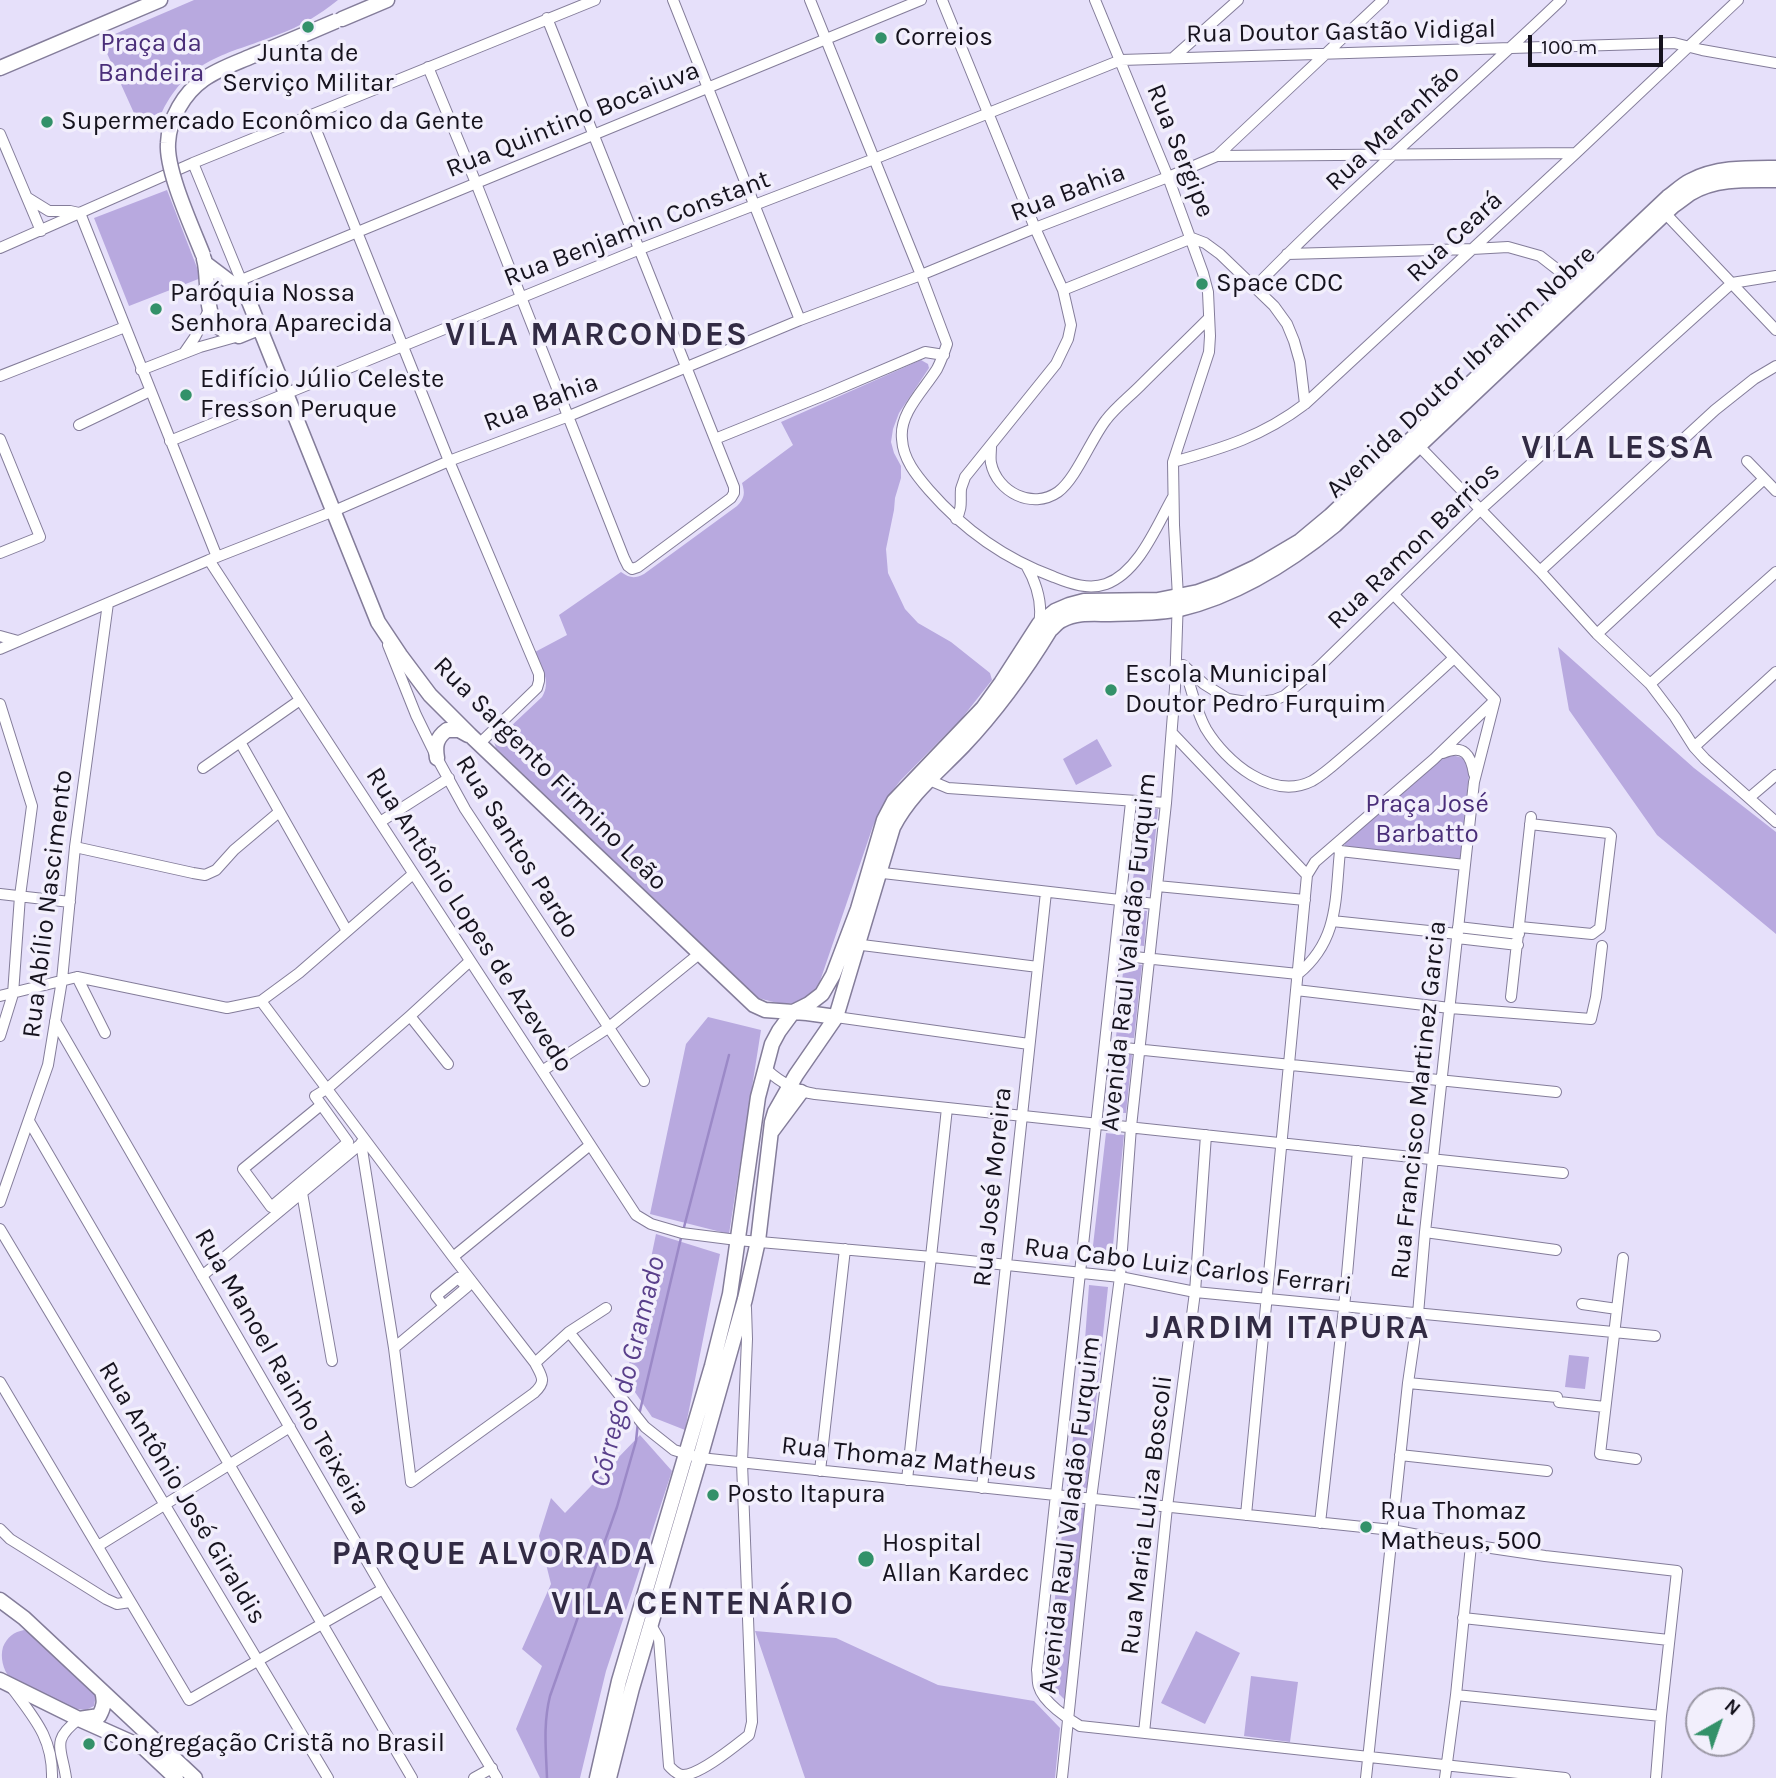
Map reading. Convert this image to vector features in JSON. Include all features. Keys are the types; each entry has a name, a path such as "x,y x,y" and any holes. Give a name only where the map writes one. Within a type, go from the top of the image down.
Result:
{"main road":[{"path":"0,68 160,0"},
{"path":"339,20 365,0"},
{"path":"261,327 239,336 222,330 209,310 204,259 170,162 168,143 173,122 180,104 204,79 387,0"},
{"name":"Avenida Doutor Ibrahim Nobre","path":"1177,603 1222,595 1259,578 1304,551 1335,525 1415,442 1689,181 1715,171 1776,168"},
{"name":"Avenida Doutor Ibrahim Nobre","path":"1661,209 1715,183 1776,180"},
{"path":"204,259 244,287"},
{"name":"Rua Sargento Firmino Leão","path":"244,287 378,622 430,695 754,1005 765,1010 836,1017"},
{"path":"1070,610 1099,594 1177,603"},
{"path":"874,872 884,820 894,801 983,708 1055,611 1157,612 1177,603"},
{"path":"597,1778 619,1681 745,1299 758,1241 775,1112 801,1087 836,1017 858,909 901,811 989,717 1040,630"},
{"path":"437,758 436,744 447,730 459,730 474,739"},
{"path":"609,1778 693,1457 730,1294 758,1097 772,1044 793,1012 822,993 852,943"},
{"path":"730,1294 745,1299"},
{"path":"0,1600 24,1618 195,1778"},
{"path":"3,1682 144,1748 176,1778"},
{"path":"79,1719 99,1716 105,1700 102,1691"}],"street":[{"path":"0,248 193,163 595,0"},
{"path":"673,0 800,320"},
{"path":"810,0 947,344 938,367 905,417 901,438 906,459 914,471 956,519 985,541 1026,565 1099,594 1133,565 1173,496"},
{"name":"Rua Quintino Bocaiuva","path":"244,287 357,232 922,0"},
{"path":"942,0 1063,290 1071,324 1068,339 1056,364 965,477 961,490 962,503 956,519"},
{"name":"Rua Sergipe","path":"1095,0 1192,238 1205,243 1220,254 1274,306 1287,324 1300,362 1305,404"},
{"path":"1174,57 1238,0"},
{"path":"1217,156 1383,0"},
{"name":"Rua Maranhão","path":"1254,288 1287,254 1561,0"},
{"name":"Rua Ceará","path":"1173,461 1221,449 1252,437 1277,424 1305,404 1738,0"},
{"path":"428,68 522,297 624,558 632,569 638,567 731,498 734,487 547,18"},
{"name":"Rua Doutor Gastão Vidigal","path":"1121,60 1674,43 1776,63"},
{"name":"Rua Benjamin Constant","path":"170,441 640,249 1121,60"},
{"path":"310,115 449,461 539,674 537,688 474,739"},
{"path":"0,134 41,231"},
{"path":"1217,156 1576,153"},
{"name":"Rua Bahia","path":"0,649 449,461 569,416 800,320 921,275 1217,156"},
{"name":"Rua Sargento Firmino Leão","path":"193,163 244,287"},
{"path":"27,195 49,211 80,213"},
{"path":"1661,209 1776,330"},
{"name":"Rua Antônio Lopes de Azevedo","path":"80,213 170,441 213,559 300,700 636,1215 651,1224 682,1233 758,1241"},
{"path":"1063,290 1192,238"},
{"name":"Avenida Raul Valadão Furquim","path":"1067,1718 1091,1499 1120,1276 1131,1128 1172,733 1177,647 1173,461 1209,352 1208,292 1192,238"},
{"path":"1287,254 1508,247 1540,256 1558,270 1584,283"},
{"path":"1732,283 1776,276"},
{"name":"Rua Ramon Barrios","path":"1183,665 1204,684 1228,699 1253,703 1284,696 1306,680 1481,509 1732,283"},
{"path":"184,354 209,310"},
{"path":"991,446 990,461 994,473 1008,490 1024,499 1057,493 1066,484 1106,419 1209,318"},
{"path":"0,376 125,327"},
{"path":"141,370 200,347 239,336"},
{"path":"715,439 925,352 944,355"},
{"path":"1540,571 1715,410 1754,379 1776,366"},
{"path":"79,425 150,391"},
{"path":"0,439 40,537 0,553"},
{"path":"1415,442 1597,634 1650,684 1694,747 1776,822"},
{"path":"1747,461 1776,491"},
{"path":"1597,634 1764,479"},
{"path":"1026,565 1038,591 1040,630"},
{"path":"1650,684 1776,572"},
{"path":"1246,1515 1307,875 1315,862 1337,848 1495,700 1394,595"},
{"name":"Rua Abílio Nascimento","path":"0,1202 48,1065 62,980 75,847 108,603"},
{"name":"Rua Santos Pardo","path":"378,622 416,715 465,809 643,1081"},
{"path":"0,636 18,641"},
{"path":"1177,647 1205,728 1225,754 1258,778 1285,786 1311,781 1324,773 1454,657"},
{"path":"1694,747 1776,672"},
{"path":"1193,695 1208,694 1228,699"},
{"path":"203,768 300,700"},
{"name":"Rua Francisco Martinez Garcia","path":"1366,1778 1474,782 1495,700"},
{"path":"0,704 32,806 20,896 13,994 0,1036"},
{"path":"1172,733 1307,875"},
{"path":"240,742 347,931"},
{"path":"1434,759 1451,750 1464,752 1472,763 1474,782"},
{"path":"1749,798 1776,775"},
{"path":"380,822 449,778"},
{"path":"929,780 948,788 1166,803"},
{"name":"Avenida Raul Valadão Furquim","path":"1067,1718 1044,1697 1039,1688 1037,1670 1131,802"},
{"path":"75,847 205,875 216,870 234,849 279,812"},
{"path":"1332,921 1458,933 1519,936 1592,934 1600,928 1611,836 1608,833 1531,821 1519,936 1511,997"},
{"path":"1337,848 1465,865"},
{"path":"1115,955 1298,974 1310,964 1327,939 1332,921 1337,848"},
{"path":"874,872 1155,904"},
{"path":"0,996 77,977 227,1008 261,1001 299,973 413,874"},
{"path":"1157,886 1305,900"},
{"name":"Rua José Moreira","path":"982,1488 1046,891"},
{"path":"0,894 70,902"},
{"path":"852,943 1038,967"},
{"path":"1296,990 1450,1008 1591,1019 1602,946"},
{"path":"542,1071 608,1028 699,954"},
{"path":"321,1105 243,1169 271,1207 348,1142 315,1096 328,1088 470,961"},
{"path":"77,977 105,1032"},
{"path":"261,1001 328,1088 363,1142 535,1363 543,1382 534,1393 411,1482 363,1142"},
{"path":"410,1016 448,1064"},
{"path":"836,1017 1029,1044"},
{"name":"Rua Manoel Rainho Teixeira","path":"55,1021 383,1588 497,1778"},
{"path":"1105,1046 1556,1092"},
{"path":"767,1070 779,1080 801,1087 947,1108 1563,1173"},
{"path":"907,1480 947,1108"},
{"path":"29,1121 412,1778"},
{"name":"Rua Maria Luiza Boscoli","path":"1144,1733 1167,1507 1195,1292 1206,1135"},
{"path":"202,1276 363,1142"},
{"path":"453,1257 590,1145"},
{"path":"1320,1523 1358,1151"},
{"path":"302,1193 332,1361"},
{"name":"Rua Antônio José Giraldis","path":"0,1229 328,1778"},
{"path":"1425,1232 1556,1250"},
{"name":"Rua Cabo Luiz Carlos Ferrari","path":"758,1241 1120,1276 1195,1292 1267,1300 1655,1336"},
{"path":"820,1471 845,1249"},
{"path":"1623,1258 1600,1454 1636,1459"},
{"path":"651,1625 659,1639 669,1766 676,1773 684,1775 698,1772 749,1735 752,1722 741,1463 747,1339 745,1299"},
{"path":"1582,1304 1617,1309"},
{"path":"394,1348 444,1306"},
{"path":"535,1363 569,1332 606,1308"},
{"path":"569,1332 645,1427 674,1450 693,1457"},
{"path":"0,1382 189,1700 383,1588"},
{"path":"1408,1383 1558,1399 1605,1407"},
{"path":"98,1546 290,1427"},
{"path":"1401,1455 1547,1471"},
{"name":"Rua Thomaz Matheus","path":"693,1457 1392,1530 1545,1556 1677,1571 1669,1640"},
{"path":"0,1529 10,1539 106,1599 117,1604 130,1602"},
{"path":"1445,1778 1471,1545"},
{"path":"1463,1618 1669,1640 1656,1778"},
{"path":"3,1682 39,1725 48,1743 52,1778"},
{"path":"1456,1695 1661,1716"},
{"path":"1062,1778 1067,1718 1080,1726 1565,1778"},
{"path":"66,1778 60,1740 64,1732 79,1719"},
{"path":"474,1778 492,1768"}],"green space":[{"name":"Praça da Bandeira","path":"194,0 338,0 294,28 210,61 184,80 162,112 138,122 101,40"},
{"path":"167,190 201,278 129,306 94,218"},
{"path":"921,360 928,364 929,368 899,413 893,429 891,442 901,466 901,478 886,549 888,573 905,609 918,623 951,642 990,673 992,680 962,718 900,781 886,799 873,826 819,984 806,1002 781,1004 758,998 496,748 494,742 542,697 546,680 535,652 567,635 559,615 621,572 632,577 644,574 737,506 744,495 742,483 793,445 781,422"},
{"path":"1558,647 1694,768 1776,832 1776,934 1657,835 1569,710"},
{"path":"1097,739 1112,766 1076,785 1063,759"},
{"name":"Praça José Barbatto","path":"1452,755 1463,758 1470,765 1460,861 1345,847 1344,843 1440,760"},
{"path":"1141,808 1158,809 1150,890 1132,889"},
{"path":"1132,909 1147,911 1144,946 1128,944"},
{"path":"1124,963 1142,965 1134,1038 1116,1037"},
{"path":"708,1017 761,1030 729,1234 650,1214 686,1044"},
{"path":"1114,1053 1132,1055 1126,1113 1108,1112"},
{"path":"1106,1133 1124,1135 1111,1265 1091,1263"},
{"path":"656,1234 720,1254 685,1430 652,1417 626,1379"},
{"path":"1089,1285 1108,1287 1087,1488 1067,1486"},
{"path":"1569,1355 1589,1357 1585,1389 1565,1387"},
{"path":"640,1435 672,1471 606,1671 580,1778 540,1778 516,1729 542,1666 522,1649 551,1584 539,1536 551,1498 565,1513"},
{"path":"1065,1506 1085,1508 1065,1700 1046,1681"},
{"path":"24,1630 33,1633 96,1695 94,1706 86,1710 76,1709 10,1678 3,1663 3,1647 11,1636"},
{"path":"755,1631 836,1638 938,1685 1034,1701 1060,1728 1055,1778 805,1778"},
{"path":"1196,1631 1240,1653 1205,1724 1161,1703"},
{"path":"1251,1676 1298,1682 1290,1742 1244,1736"}],"waterway":[{"name":"Córrego do Gramado","path":"683,1231 729,1055"},
{"name":"Córrego do Gramado","path":"639,1415 681,1238"},
{"name":"Córrego do Gramado","path":"547,1778 546,1727 550,1696 617,1507 636,1441 638,1422"}],"place":[{"name":"Junta de Serviço Militar","path":"308,27"},
{"name":"Correios","path":"881,38"},
{"name":"Supermercado Econômico da Gente","path":"47,122"},
{"name":"Space CDC","path":"1202,284"},
{"name":"Paróquia Nossa Senhora Aparecida","path":"156,309"},
{"name":"Edifício Júlio Celeste Fresson Peruque","path":"186,395"},
{"name":"Escola Municipal Doutor Pedro Furquim","path":"1111,690"},
{"name":"Posto Itapura","path":"713,1495"},
{"name":"Rua Thomaz Matheus, 500","path":"1366,1527"},
{"name":"Hospital Allan Kardec","path":"866,1559"},
{"name":"Congregação Cristã no Brasil","path":"89,1744"}],"district":[{"name":"VILA MARCONDES","path":"597,336"},
{"name":"VILA LESSA","path":"1618,449"},
{"name":"JARDIM ITAPURA","path":"1288,1329"},
{"name":"PARQUE ALVORADA","path":"494,1555"},
{"name":"VILA CENTENÁRIO","path":"703,1605"}]}
